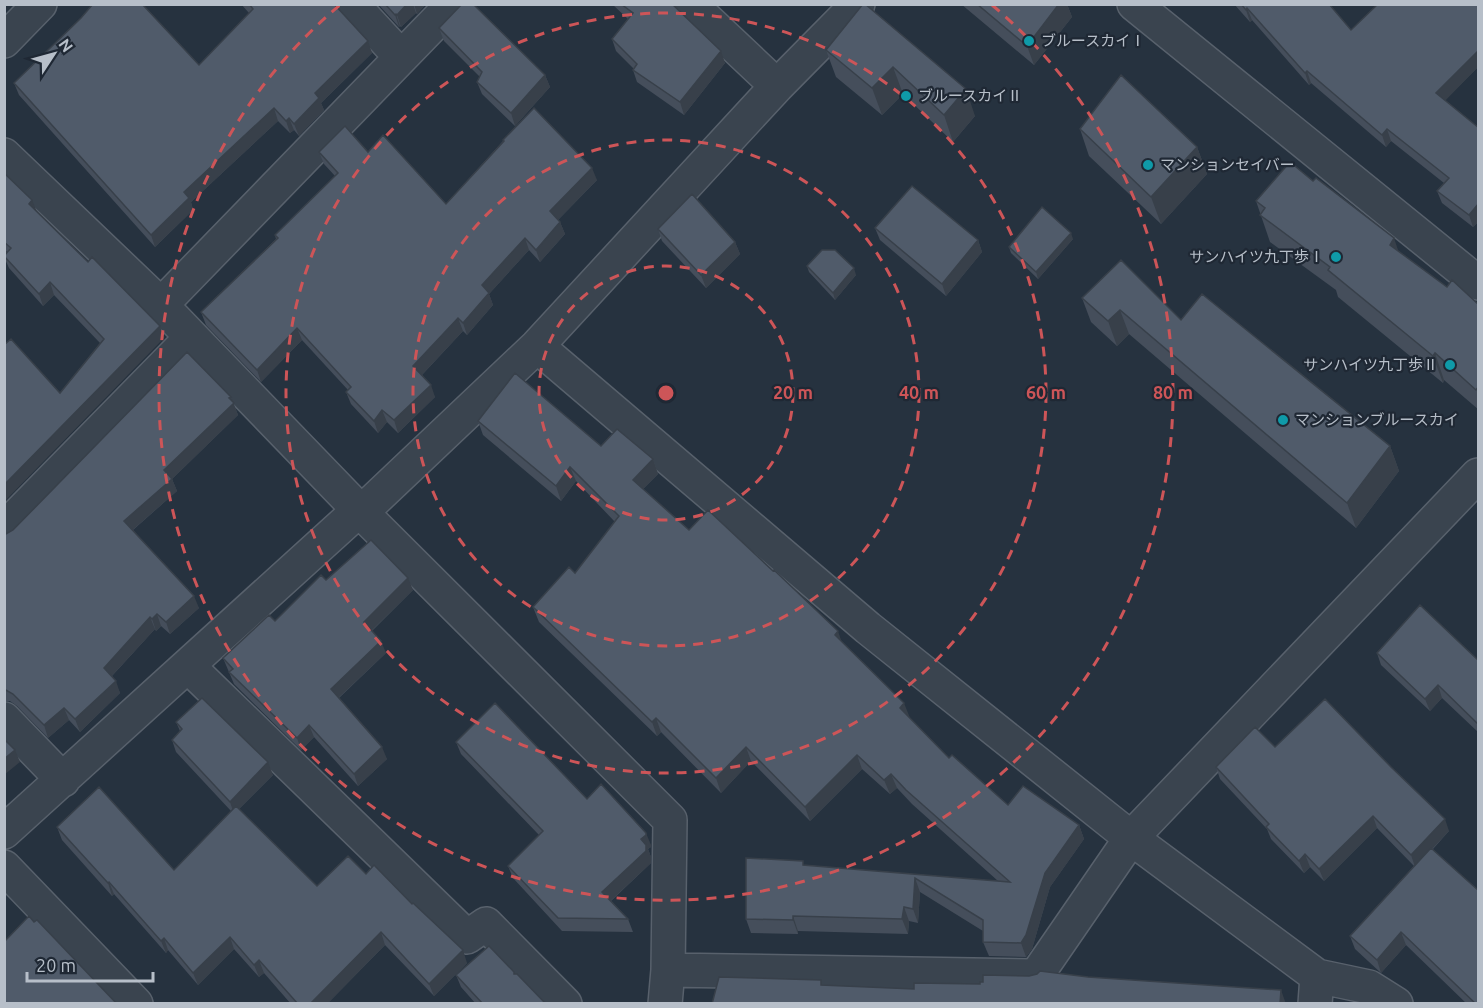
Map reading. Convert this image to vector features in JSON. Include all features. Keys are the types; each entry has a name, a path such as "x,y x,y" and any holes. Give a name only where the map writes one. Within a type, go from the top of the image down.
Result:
{"street":[{"path":"4,41 40,4"},
{"path":"352,4 401,57"},
{"path":"161,305 453,4"},
{"path":"690,4 777,86"},
{"path":"4,832 359,510 368,506 537,346 777,86 858,4"},
{"path":"1134,4 1479,283"},
{"path":"9,169 161,305 359,510 670,820 668,969 665,1004"},
{"path":"4,529 191,338"},
{"path":"537,346 868,628 1131,838 1316,990 1369,987 1396,1004"},
{"path":"668,969 1036,976 1131,838 1479,475"},
{"path":"188,666 467,938 486,924 557,1001"},
{"path":"4,719 63,780"},
{"path":"4,867 136,1004"}],"building":[{"path":"93,4 142,4 199,65 253,9 249,4 334,4 368,41 315,93 319,98 294,124 289,118 286,121 274,108 184,192 189,198 151,235 14,83"},
{"path":"385,4 407,4 395,15"},
{"path":"462,4 473,4 545,75 511,113 477,82 482,72 439,28"},
{"path":"621,4 672,4 721,51 680,102 633,70 637,64 612,39 633,13"},
{"path":"863,4 966,89 944,115 893,67 872,88 826,50"},
{"path":"977,4 1059,4 1027,46"},
{"path":"1241,4 1329,4 1351,30 1378,4 1479,4 1479,50 1436,93 1479,128 1479,203 1469,215 1437,191 1449,178 1387,129 1382,135 1307,71 1305,73"},
{"name":"マンションセイバー","path":"1121,75 1197,147 1151,197 1080,129"},
{"path":"534,108 592,168 550,211 560,222 536,250 525,238 482,285 489,293 463,323 458,318 413,366 431,385 394,420 382,410 374,421 346,392 351,387 297,328 257,370 201,312 278,238 275,235 338,173 319,152 345,126 368,152 383,135 446,204"},
{"path":"1290,162 1313,181 1316,178 1394,238 1390,245 1447,287 1452,280 1479,305 1479,386 1476,390 1435,353 1433,356 1328,270 1330,267 1260,215 1265,208 1256,201"},
{"path":"4,173 32,200 29,204 88,262 92,257 160,326 4,485 4,345 11,339 60,393 104,339 50,282 39,294 4,256 11,248 4,242"},
{"path":"912,186 978,240 942,284 875,228"},
{"path":"692,194 735,242 701,275 658,229"},
{"path":"1042,207 1071,233 1036,272 1009,247"},
{"path":"822,250 835,250 854,268 833,293 807,266"},
{"path":"1121,260 1181,320 1202,294 1390,446 1347,503 1120,310 1108,321 1082,298"},
{"path":"187,352 231,397 229,398 234,403 164,470 172,479 124,521 194,596 166,622 157,614 152,619 150,617 104,668 116,681 75,719 64,708 44,725 13,694 4,689 4,535 13,530"},
{"path":"515,373 601,446 617,429 653,459 633,480 689,530 708,510 838,631 835,635 904,703 900,708 949,758 952,755 1008,805 1023,786 1079,825 1045,873 1026,935 1021,943 983,942 983,920 915,878 913,909 904,907 902,919 793,916 793,920 746,919 746,858 803,861 803,865 1010,882 891,774 884,780 857,755 805,807 746,747 716,778 656,718 652,722 533,607 569,567 575,573 619,516 570,467 556,486 478,421"},
{"path":"371,540 408,578 364,622 381,641 331,689 382,747 354,774 309,725 297,738 229,672 233,669 223,658 269,615 275,621 321,575 326,580"},
{"path":"1420,605 1479,661 1479,725 1438,685 1425,699 1377,653"},
{"path":"202,698 268,762 230,802 172,740 182,729 176,722"},
{"path":"1325,699 1445,819 1411,855 1373,816 1319,869 1305,854 1299,861 1266,827 1269,824 1216,767 1255,727 1275,747"},
{"path":"495,703 587,799 601,784 646,833 641,839 646,845 646,851 602,892 628,919 558,918 508,866 543,831 456,742"},
{"path":"4,739 15,750 4,759"},
{"path":"99,787 174,870 236,806 317,886 348,856 366,874 374,865 412,904 463,950 429,984 381,932 310,1004 298,1004 259,960 254,965 230,937 193,973 164,938 161,941 57,827"},
{"path":"1431,848 1479,891 1479,1004 1476,1004 1401,932 1377,960 1350,936"},
{"path":"29,916 34,922 37,920 117,1004 4,1004 4,942"},
{"path":"489,946 546,1004 483,1004 456,975"},
{"path":"1040,971 1088,977 1281,990 1280,1004 712,1004 719,977 821,980 821,985 914,989 914,983 980,984 983,982 983,975 1029,976"}],"place":[{"name":"ブルースカイⅠ","path":"1029,41"},
{"name":"ブルースカイⅡ","path":"906,96"},
{"name":"マンションセイバー","path":"1148,165"},
{"name":"サンハイツ九丁歩Ⅰ","path":"1336,257"},
{"name":"サンハイツ九丁歩Ⅱ","path":"1450,365"},
{"name":"マンションブルースカイ","path":"1283,420"}]}
